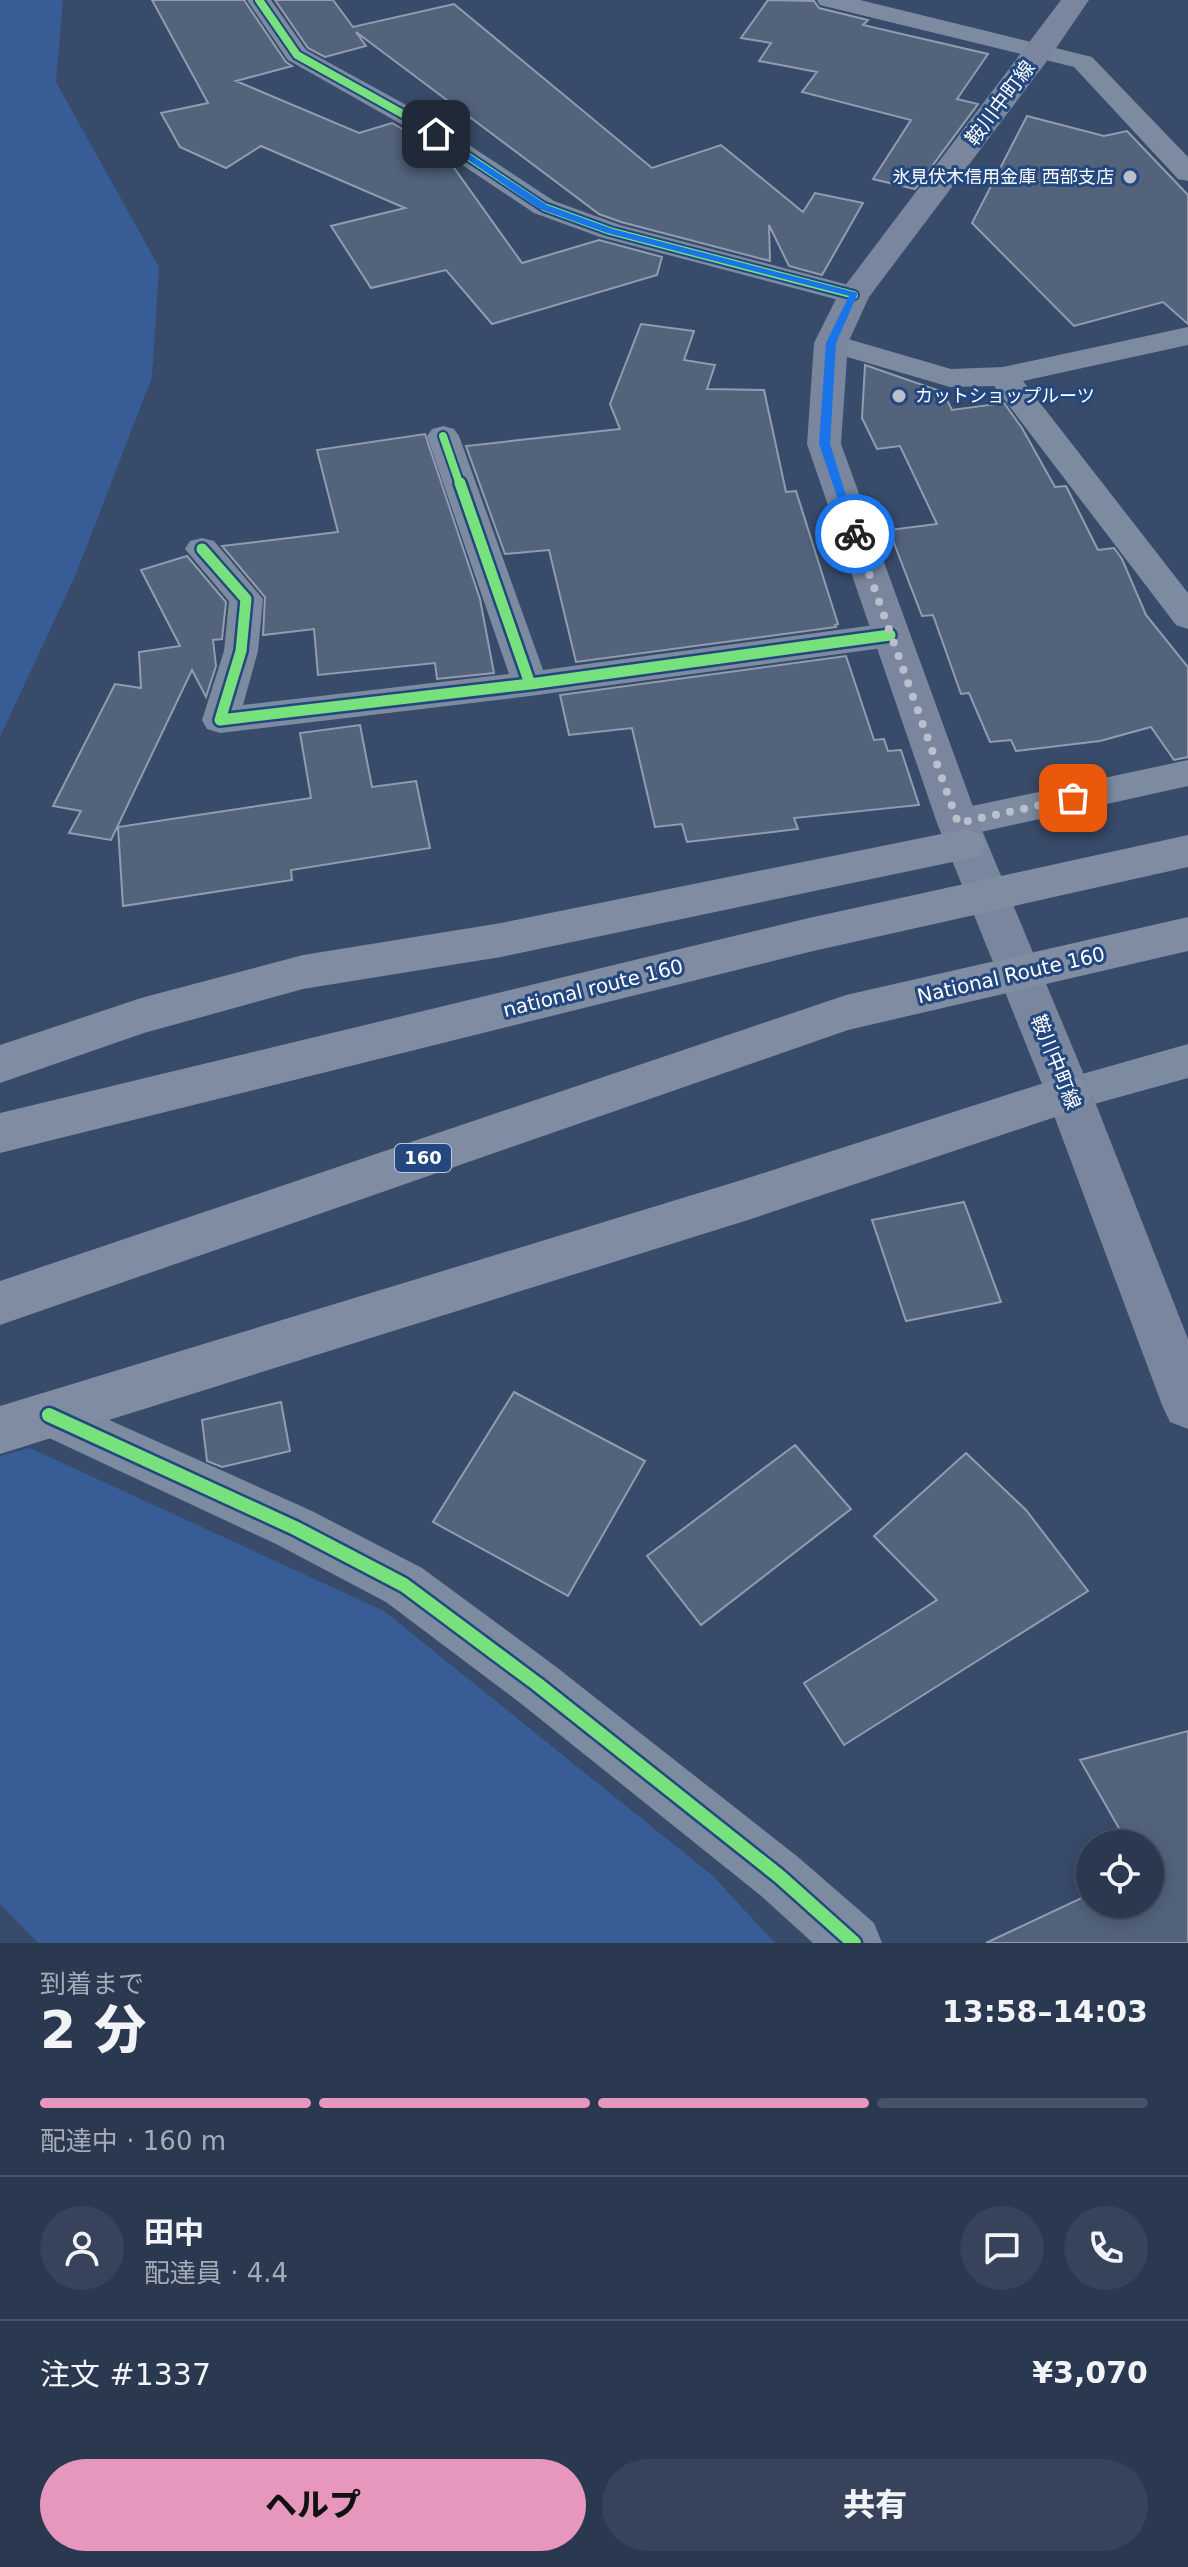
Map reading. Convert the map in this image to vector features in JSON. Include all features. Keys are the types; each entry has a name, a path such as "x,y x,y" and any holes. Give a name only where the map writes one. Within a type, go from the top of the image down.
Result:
{"highway":[{"path":"0,1064 141,1016 303,972 501,940 962,834"},
{"name":"national route 160","path":"0,1133 809,935 1188,851"},
{"name":"National Route 160","path":"0,1303 846,1013 1182,936"},
{"path":"0,1430 748,1199 1069,1094"}],"main road":[{"name":"鞍川中町線","path":"1075,0 1040,51 854,295 831,343 824,444 962,834 1069,1094 1188,1405"}],"street":[{"path":"259,0 297,55 423,126 544,207 610,231 854,295"},
{"path":"829,0 1083,62 1188,173"},
{"path":"831,343 950,378 1003,376 1188,336"},
{"path":"1003,376 1188,617"},
{"path":"443,436 530,684"},
{"path":"202,549 246,599 241,651 220,720 530,684 890,635"},
{"path":"962,834 1188,773"},
{"path":"1069,1094 1188,1061"},
{"path":"49,1415 295,1528 404,1585 622,1751 779,1876 854,1943"}],"shaded area":[{"path":"0,0 63,0 56,82 159,267 152,377 76,574 0,737"},
{"path":"30,1448 384,1611 713,1876 775,1943 38,1943 0,1904 0,1456"}],"building":[{"path":"152,0 244,0 286,62 292,66 236,81 359,133 392,123 399,127 447,158 522,263 599,240 662,257 657,275 492,324 446,270 371,288 331,226 405,208 261,146 226,168 180,147 161,113 208,103"},
{"path":"275,0 333,0 353,27 454,4 652,168 721,145 803,212 815,193 863,203 822,275 789,266 769,225 770,261 621,222 599,214 356,32 366,46 325,57 308,48"},
{"path":"768,0 814,1 819,8 868,20 863,25 988,54 957,99 978,104 915,189 873,179 911,120 802,92 817,72 759,61 771,43 741,38"},
{"path":"1027,116 1104,136 1127,131 1188,195 1188,324 1163,302 1074,326 972,223"},
{"path":"641,324 694,331 684,360 715,365 707,389 764,390 786,492 796,491 838,624 836,627 576,662 549,550 505,554 466,446 620,429 610,404"},
{"path":"865,365 943,392 952,410 1004,403 1022,428 1055,487 1066,486 1098,550 1114,548 1122,559 1146,615 1188,667 1188,757 1174,760 1151,727 1100,741 1016,751 1011,740 990,742 969,693 961,694 933,615 922,616 889,530 937,524 900,446 877,449 862,418"},
{"path":"425,434 480,599 494,673 437,679 435,663 318,675 314,629 263,635 265,597 222,546 338,532 317,450"},
{"path":"187,556 226,602 222,639 213,640 216,666 206,697 192,670 111,840 69,833 81,811 53,806 115,684 141,688 139,652 180,646 141,570"},
{"path":"846,656 874,740 884,739 888,751 901,750 919,805 794,818 798,829 687,842 682,824 655,827 632,728 569,735 560,695"},
{"path":"360,725 372,787 416,781 430,848 291,870 292,880 123,906 118,827 311,798 300,733"},
{"path":"964,1202 1001,1302 906,1321 872,1220"},
{"path":"514,1392 645,1461 568,1596 433,1522"},
{"path":"281,1402 290,1451 222,1467 207,1461 202,1420"},
{"path":"795,1445 851,1509 701,1625 647,1556"},
{"path":"966,1453 1026,1510 1088,1591 844,1745 804,1683 937,1600 874,1536"},
{"path":"1188,1731 1188,1943 986,1943 1076,1901 1076,1918 1164,1918 1164,1830 1120,1830 1080,1760"}],"cycle path":[{"path":"259,0 297,55 410,118 544,207 610,231 854,295"},
{"path":"443,436 530,684 890,635"},
{"path":"202,549 246,599 241,651 220,720 530,684"},
{"path":"49,1415 295,1528 404,1585 537,1684 779,1876 854,1943"}],"way so far":[{"path":"855,534 958,823 1073,798"}],"place":[{"name":"氷見伏木信用金庫 西部支店","path":"1130,177"},
{"name":"カットショップルーツ","path":"899,396"}],"route":[{"path":"436,134 544,207 610,231 854,295 831,343 824,444 855,534"}]}
